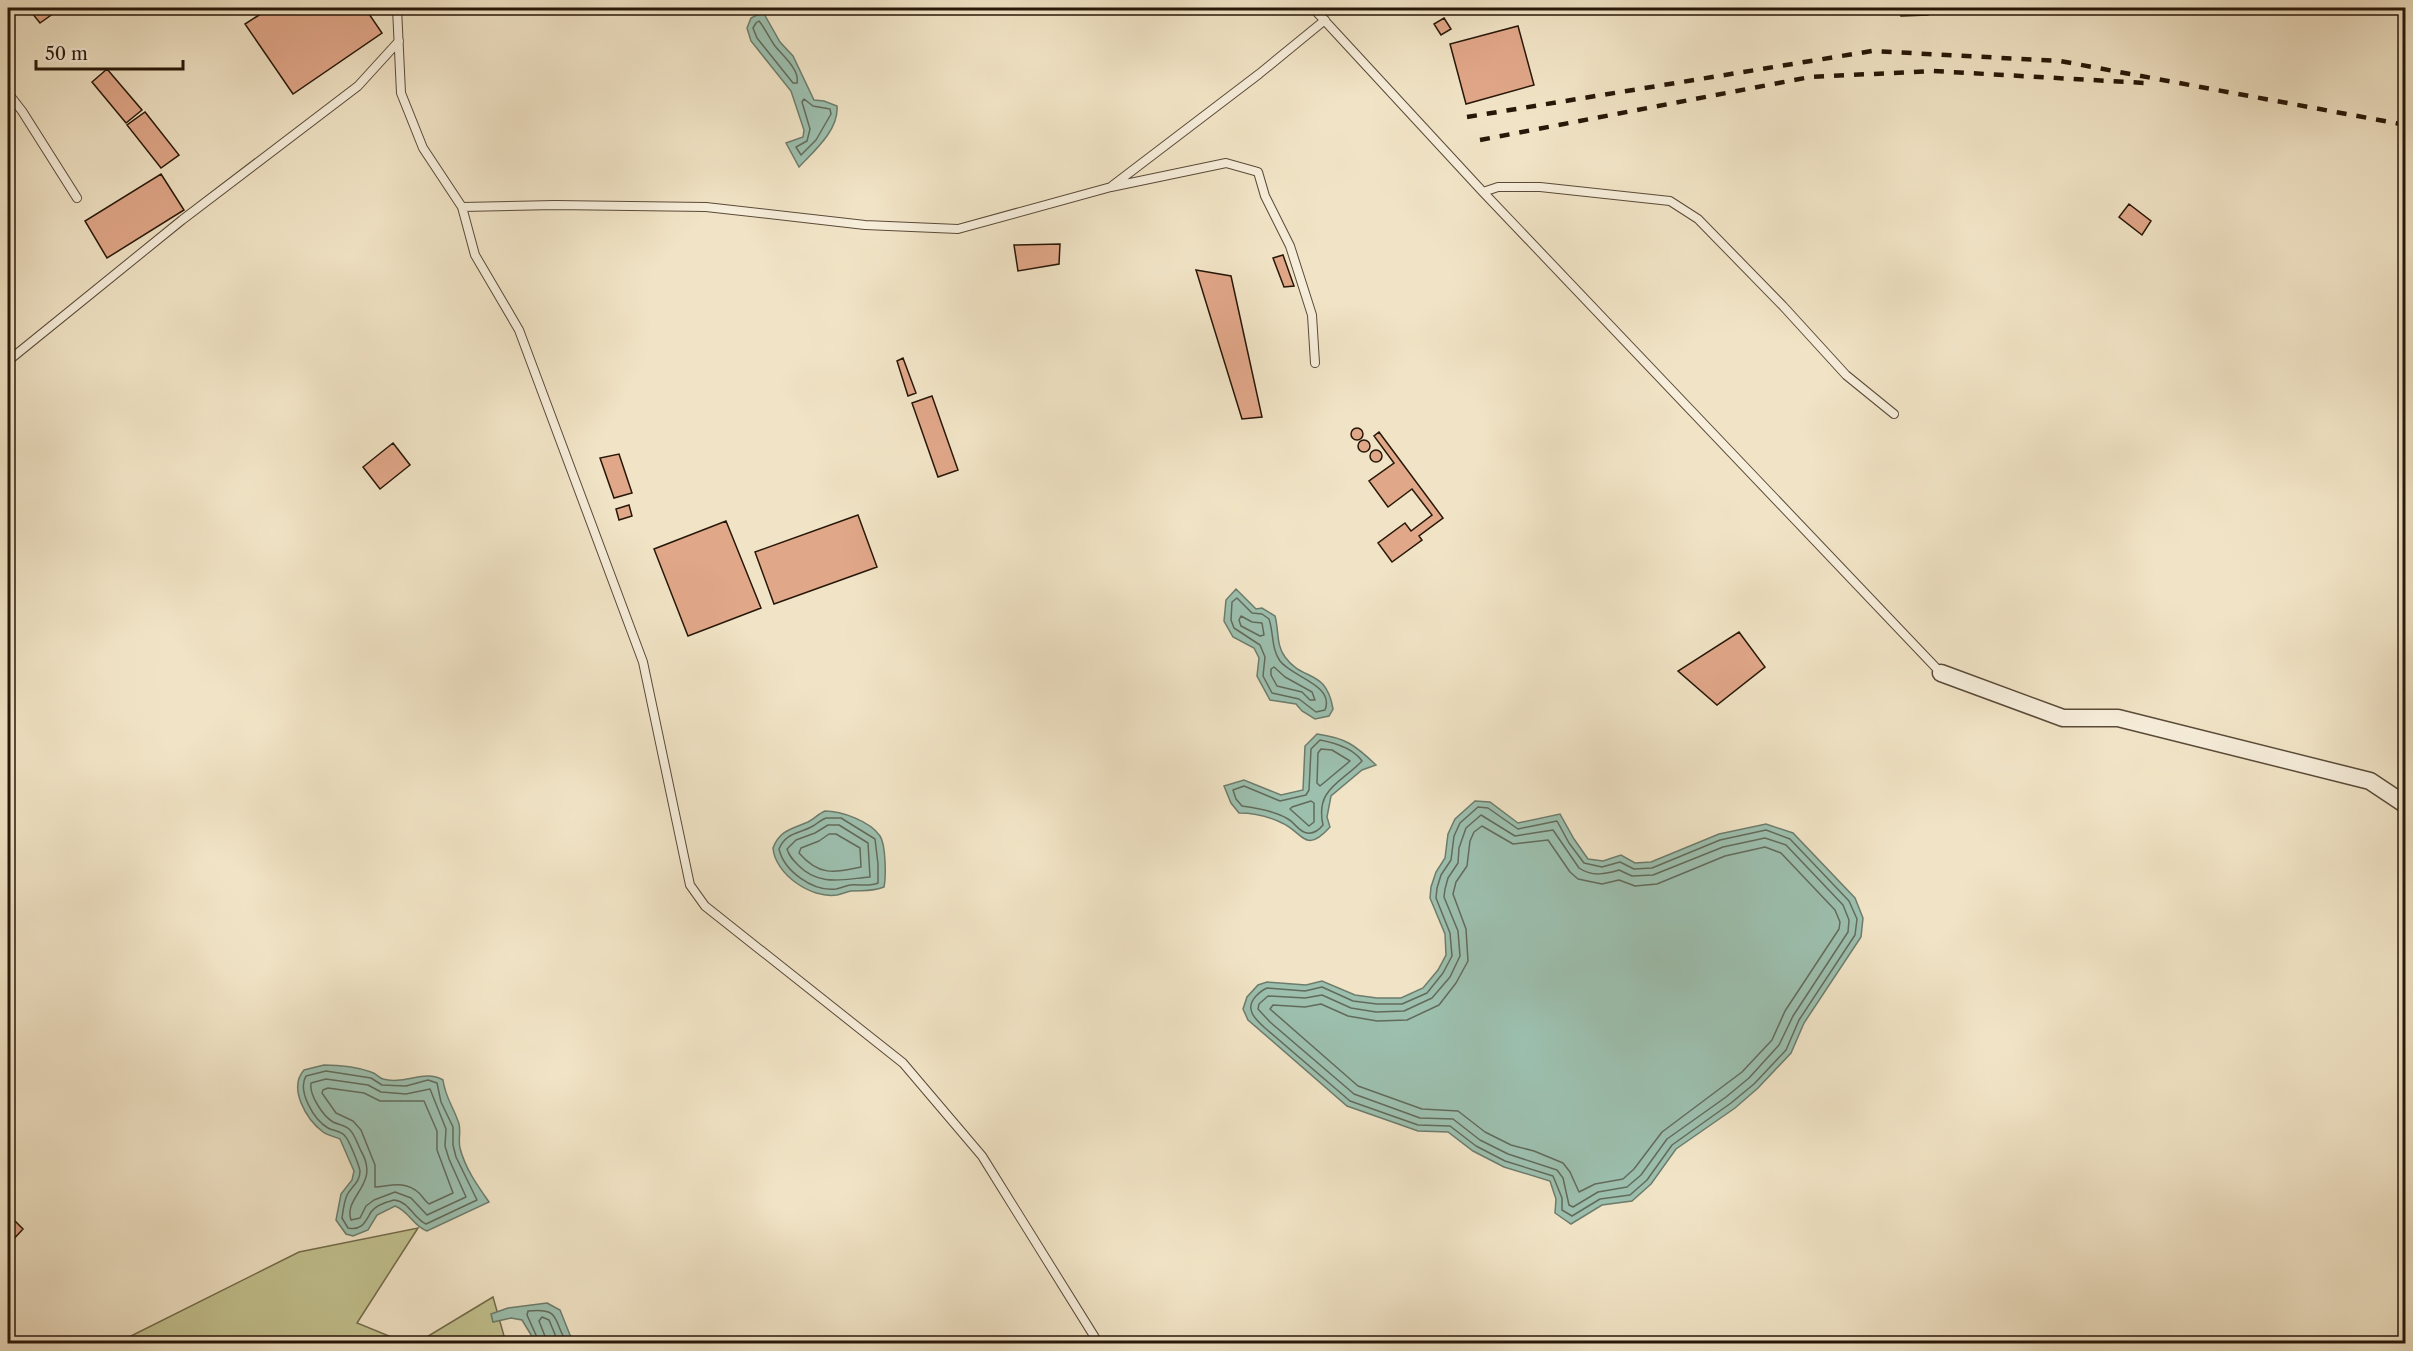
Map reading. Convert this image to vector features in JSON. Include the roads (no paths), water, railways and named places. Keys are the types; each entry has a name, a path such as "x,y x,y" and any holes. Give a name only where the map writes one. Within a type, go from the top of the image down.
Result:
{"street":[{"path":"1941,673 2062,718 2118,718 2370,781 2406,805"}],"lane":[{"path":"397,8 401,93 423,148 462,207 475,255 519,330 643,662 690,885 705,906 903,1063 982,1156 1099,1344"},
{"path":"1313,8 1483,192 1941,673"},
{"path":"1111,187 1259,74 1325,20"},
{"path":"8,362 182,220 358,86 399,41"},
{"path":"8,93 22,111 77,198"},
{"path":"462,207 555,205 706,207 865,225 958,229 1111,187 1226,163 1258,172 1265,196 1290,246 1312,315 1315,363"},
{"path":"1483,192 1498,187 1540,187 1670,201 1698,219 1846,375 1894,414"}],"water":[{"path":"763,12 780,42 793,56 814,100 837,106 837,115 830,132 799,167 786,143 803,137 804,130 791,91 751,41 747,28 751,18"},
{"path":"1236,589 1256,609 1262,608 1275,616 1282,652 1292,665 1325,687 1333,709 1329,716 1315,719 1296,704 1270,700 1257,676 1259,658 1254,648 1233,637 1224,621 1226,600"},
{"path":"1317,734 1350,744 1376,765 1362,770 1331,796 1327,817 1330,827 1322,835 1309,840 1271,818 1239,813 1231,803 1224,786 1244,780 1281,795 1303,790 1305,746"},
{"path":"1475,801 1490,802 1518,823 1560,814 1588,859 1603,861 1621,855 1635,863 1651,862 1719,834 1766,824 1793,833 1855,898 1863,918 1861,937 1804,1023 1791,1053 1758,1088 1735,1108 1676,1149 1651,1184 1632,1201 1602,1205 1571,1224 1555,1213 1556,1199 1550,1181 1504,1167 1473,1151 1448,1132 1418,1131 1347,1106 1248,1020 1243,1009 1247,997 1258,985 1267,982 1306,985 1322,981 1355,995 1377,998 1401,998 1423,988 1438,970 1446,955 1445,934 1430,898 1431,887 1436,872 1445,858 1448,834 1455,819"},
{"path":"825,811 855,818 880,836 884,853 884,887 837,895 816,893 796,883 780,867 773,848 779,837"},
{"path":"324,1065 360,1069 383,1079 399,1080 429,1076 443,1080 459,1124 459,1145 462,1155 489,1202 427,1231 395,1206 377,1215 368,1230 353,1236 346,1234 336,1220 341,1194 352,1180 354,1171 340,1139 325,1133 317,1126 305,1111 298,1094 300,1077 304,1070"},
{"path":"547,1303 560,1310 570,1335 576,1343 536,1343 522,1320 511,1318 493,1322 491,1314 508,1308"}],"railway":[{"path":"1467,117 1872,51 2060,61 2406,125"},
{"path":"1480,140 1810,77 1933,71 2145,83"}]}
